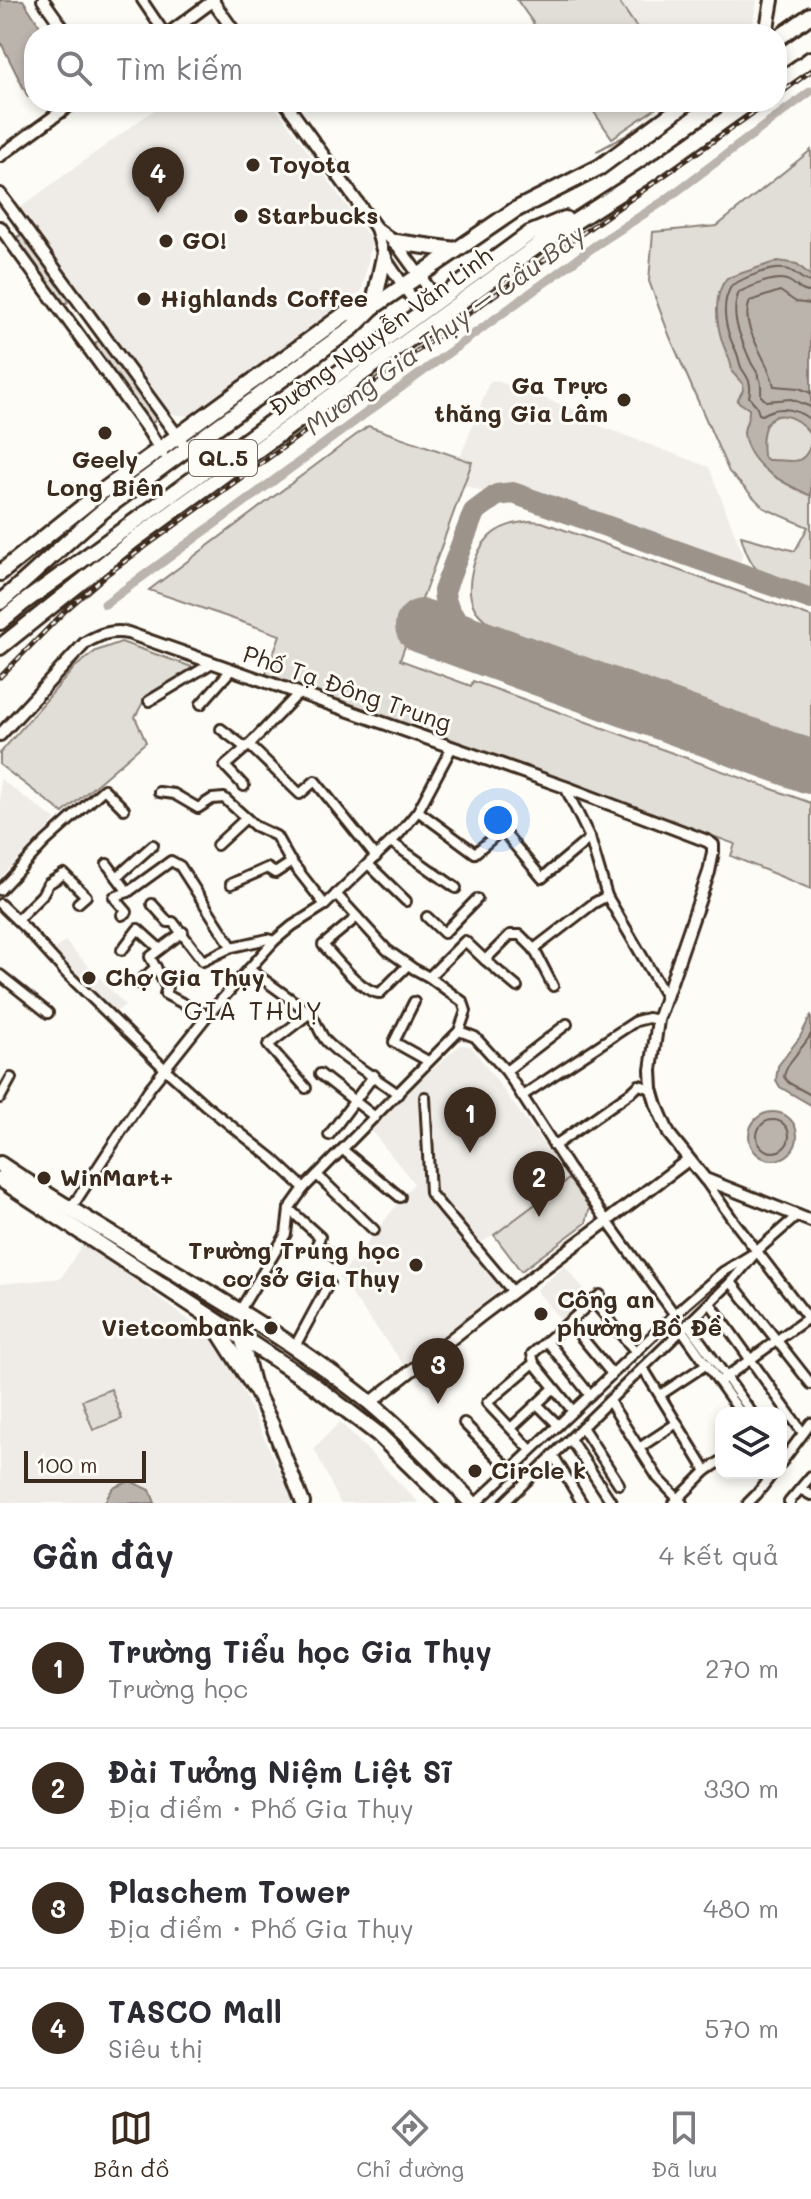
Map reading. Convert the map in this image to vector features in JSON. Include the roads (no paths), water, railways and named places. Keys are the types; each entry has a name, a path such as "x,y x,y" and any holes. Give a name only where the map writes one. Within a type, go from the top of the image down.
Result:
{"main road":[{"path":"768,24 772,0"},
{"path":"787,32 811,15"},
{"path":"787,76 811,59"},
{"name":"Đường Nguyễn Văn Linh","path":"0,602 164,456 345,314 373,307 515,210 600,167 674,112"},
{"name":"Đường Nguyễn Văn Linh","path":"0,622 300,410 736,112"},
{"name":"Đường Nguyễn Văn Linh","path":"0,647 422,313 529,234 602,204"},
{"path":"395,242 456,250"},
{"path":"373,307 384,257"},
{"name":"Đường Nguyễn Văn Linh","path":"0,573 100,493 164,456"},
{"path":"12,563 73,534"},
{"path":"0,1164 294,1348 370,1403 474,1503"},
{"path":"1,1181 310,1382 378,1434 449,1503"},
{"path":"208,1314 254,1387 303,1503"},
{"path":"244,1316 241,1336 254,1387"}],"street":[{"path":"43,0 60,24"},
{"path":"142,0 159,24"},
{"path":"180,24 213,0 229,24"},
{"path":"0,156 60,112"},
{"path":"292,112 376,228 395,242 438,301"},
{"path":"0,194 183,442"},
{"path":"0,227 164,456"},
{"path":"376,228 384,257 422,313"},
{"path":"73,328 89,316"},
{"name":"Phố Tạ Đông Trung","path":"0,735 80,647 101,634 116,631 452,747 702,838 713,845 709,872 666,997"},
{"path":"149,701 212,663"},
{"path":"201,704 231,670"},
{"path":"244,786 225,766 298,694"},
{"path":"221,729 247,747 300,794 315,781 376,857"},
{"path":"70,1210 149,1089 207,1016 274,941 325,905 391,842 418,811 452,747"},
{"path":"565,787 590,838 607,896 666,997 658,1020 651,1061 652,1089 669,1134 810,1320 723,1379"},
{"path":"0,890 45,842 104,789 124,809"},
{"path":"159,792 174,794 198,808 212,799 224,798 255,826 276,836 325,905"},
{"path":"418,811 475,853 502,830 542,878 590,838"},
{"path":"217,845 246,818"},
{"path":"391,842 456,888"},
{"path":"117,877 153,845"},
{"path":"122,915 127,912 114,897 128,892 171,861 180,866 232,947"},
{"path":"231,884 267,868 275,873 292,862"},
{"path":"107,864 128,892"},
{"path":"368,864 406,901"},
{"path":"17,920 42,895 48,884 64,874 86,896 79,903"},
{"path":"244,1316 286,1234 289,1209 304,1188 459,1031 466,1011 463,1002 387,950 336,894"},
{"path":"534,949 607,896"},
{"path":"427,917 444,933 477,899"},
{"path":"0,904 165,1069 304,1188"},
{"path":"152,904 168,922 173,922 183,932 203,961 232,947 268,939 274,941"},
{"path":"357,917 323,945 351,975 376,994 408,965"},
{"path":"451,926 517,987"},
{"path":"122,950 138,929 160,949"},
{"path":"183,932 150,957 167,988 165,994 207,1016"},
{"path":"485,960 510,935 520,935 534,949 553,986"},
{"path":"429,977 465,941"},
{"path":"138,983 156,967"},
{"path":"249,969 310,1013 323,1039 398,1094"},
{"path":"0,975 48,1013"},
{"path":"414,1002 394,1042 428,1061"},
{"path":"306,1088 268,1045 310,1013"},
{"path":"522,1096 636,1021 648,1018 658,1020"},
{"path":"506,1071 567,1024"},
{"path":"459,1031 475,1037 506,1071 554,1146 675,1315"},
{"path":"320,1074 375,1117"},
{"path":"329,1135 374,1075"},
{"path":"0,1098 11,1078"},
{"path":"554,1146 639,1085 652,1089"},
{"path":"425,1097 430,1193 513,1292"},
{"path":"343,1150 400,1197"},
{"path":"370,1403 688,1160"},
{"path":"317,1175 374,1230"},
{"path":"705,1179 811,1221"},
{"path":"289,1209 320,1237 317,1244 336,1258"},
{"path":"504,1503 710,1303 758,1250 798,1215"},
{"path":"474,1503 723,1272 758,1250"},
{"path":"731,1282 811,1384"},
{"path":"294,1348 329,1283"},
{"path":"573,1411 534,1363 532,1354 596,1298 636,1352"},
{"path":"710,1303 803,1433"},
{"path":"569,1322 612,1374"},
{"path":"685,1327 707,1364 723,1379 738,1407"},
{"path":"685,1327 747,1407"},
{"path":"547,1341 590,1395"},
{"path":"531,1450 487,1403 534,1363"},
{"path":"660,1395 707,1364"},
{"path":"643,1368 706,1471"},
{"path":"511,1428 554,1388"},
{"path":"609,1401 658,1478 678,1502 715,1465"},
{"path":"537,1404 558,1425"},
{"path":"464,1423 510,1470"},
{"path":"639,1448 677,1423"},
{"path":"787,1452 811,1423"},
{"path":"582,1427 619,1484"},
{"path":"570,1439 612,1503"},
{"path":"553,1455 582,1503"},
{"path":"790,1503 811,1476"},
{"path":"748,1503 768,1479"},
{"path":"800,1489 811,1495"}],"water":[{"path":"0,0 23,0 39,24 24,24 24,89 0,41"},
{"path":"778,261 797,264 811,276 811,436 798,421 785,416 772,418 764,431 763,456 768,460 800,460 811,443 811,496 768,472 752,455 744,433 749,409 737,401 743,384 732,372 718,325 719,292 727,278"},
{"path":"811,1015 811,1105 780,1087 776,1080 778,1066 800,1037"},
{"path":"773,1112 790,1119 797,1136 790,1153 773,1160 756,1153 749,1136 756,1119"},
{"path":"130,1481 150,1490 155,1503 104,1503 113,1488"}],"waterway":[{"name":"Mương Gia Thụy – Cầu Bây","path":"787,109 811,91"},
{"path":"597,151 659,112"},
{"name":"Mương Gia Thụy – Cầu Bây","path":"105,604 783,112"}],"railway":[{"path":"787,89 811,71"},
{"path":"0,677 65,611 106,575 755,112"}],"place":[{"name":"Toyota","path":"253,165"},
{"name":"TASCO Mall","path":"158,213"},
{"name":"Starbucks","path":"241,216"},
{"name":"GO!","path":"166,241"},
{"name":"Highlands Coffee","path":"144,299"},
{"name":"Ga Trực thăng Gia Lâm","path":"624,400"},
{"name":"Geely Long Biên","path":"105,433"},
{"name":"Chợ Gia Thụy","path":"89,978"},
{"name":"Trường Tiểu học Gia Thụy","path":"470,1153"},
{"name":"WinMart+","path":"44,1178"},
{"name":"Đài Tưởng Niệm Liệt Sĩ","path":"539,1217"},
{"name":"Trường Trung học cơ sở Gia Thụy","path":"416,1265"},
{"name":"Công an phường Bồ Đề","path":"541,1314"},
{"name":"Vietcombank","path":"271,1328"},
{"name":"Plaschem Tower","path":"438,1404"},
{"name":"Circle k","path":"475,1471"}],"district":[{"name":"GIA THUỴ","path":"254,1011"}]}
